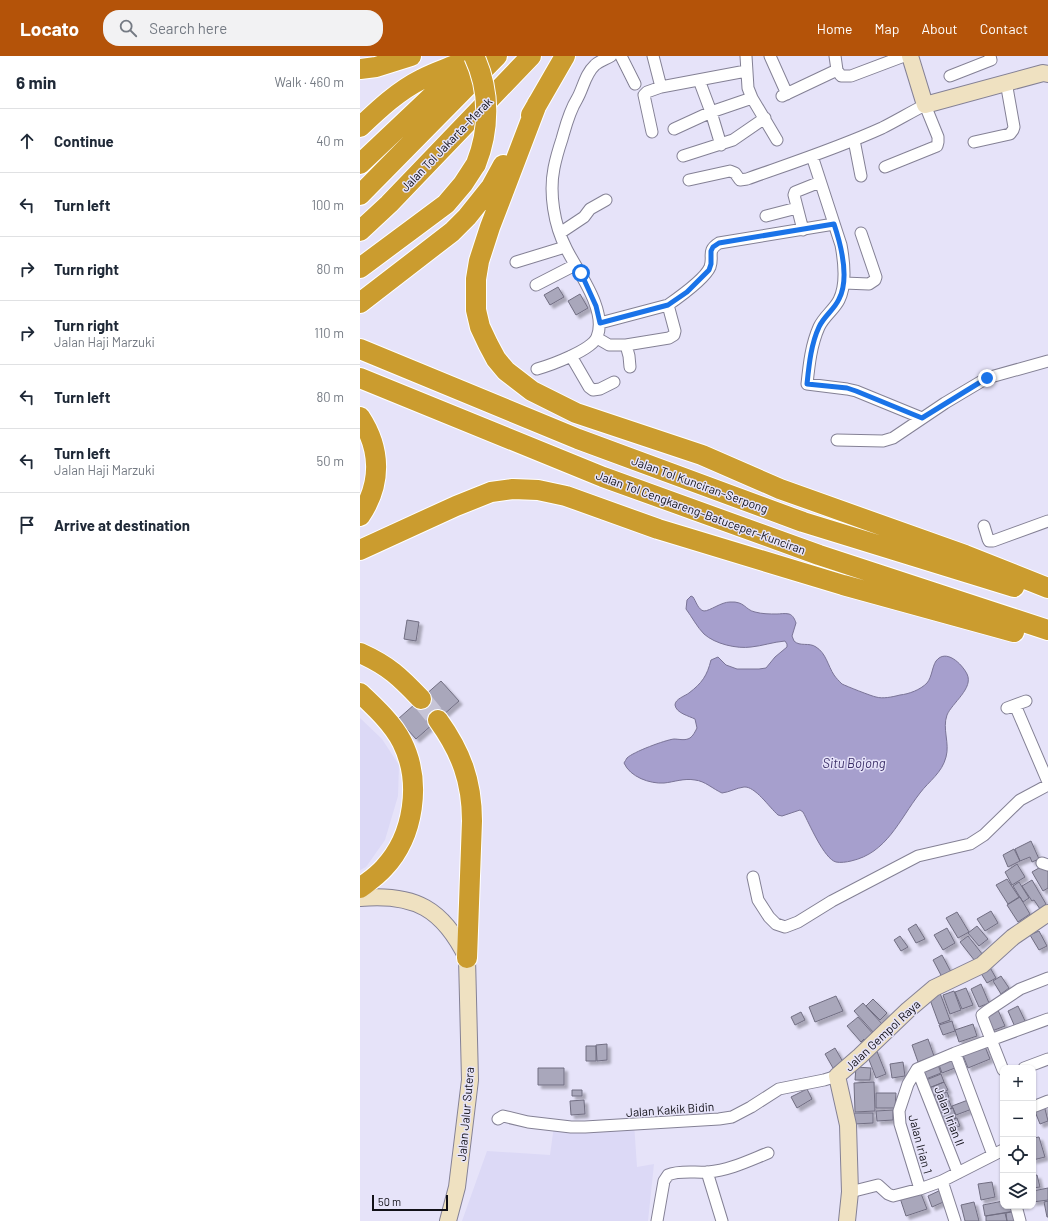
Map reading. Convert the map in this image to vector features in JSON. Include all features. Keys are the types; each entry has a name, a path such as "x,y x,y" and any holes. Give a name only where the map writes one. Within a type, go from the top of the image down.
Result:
{"highway":[{"path":"360,69 376,67 410,56"},
{"name":"Jalan Tol Jakarta–Merak","path":"360,195 496,56"},
{"name":"Jalan Tol Jakarta–Merak","path":"360,231 389,204 531,56"},
{"path":"360,303 452,232 467,217 491,187 537,104 566,56"},
{"path":"360,126 412,84 431,74 473,57"},
{"path":"360,268 446,204 464,184 476,164 481,152 485,133 487,103 482,76 473,57"},
{"path":"360,164 473,57"},
{"path":"537,104 490,227 479,260 476,279 476,310 480,327 493,354 506,371 532,391 576,413 702,455 780,489 965,555 1048,588"},
{"name":"Jalan Tol Kunciran–Serpong","path":"360,349 578,439 795,520 1048,598"},
{"name":"Jalan Tol Cengkareng–Batuceper–Kunciran","path":"360,378 603,477 819,555 1048,630"},
{"path":"360,417 369,433 375,450 376,471 372,494 360,516"},
{"path":"360,550 490,492 522,488 566,496 658,529 843,585 1003,629 1048,638"},
{"path":"360,561 432,517"},
{"path":"360,653 392,670 421,699"},
{"path":"360,694 383,716 402,742 410,761 413,784 410,818 400,844 384,868 360,888"},
{"path":"438,720 454,744 458,753 467,776 471,798 472,821 467,958"}],"main road":[{"path":"910,56 925,105 1006,82 1043,73 1048,74"},
{"path":"360,898 392,897 423,906 444,922 454,934 467,958"},
{"name":"Jalan Gempol Raya","path":"846,1221 850,1192 848,1125 837,1076 934,988 982,965 1013,937 1048,913"},
{"name":"Jalan Jalur Sutera","path":"448,1221 457,1187 470,1080 467,958"}],"street":[{"path":"537,369 571,356 589,345 597,338 600,323 596,306 581,273 565,247 560,233 553,202 552,182 554,168 567,118 589,72 595,65 611,56"},
{"path":"621,56 635,84"},
{"path":"653,56 661,87"},
{"path":"746,56 748,88 752,98 777,140"},
{"path":"770,56 784,95 837,70"},
{"path":"835,56 837,70 841,76 851,76 904,56"},
{"path":"950,76 994,57"},
{"path":"652,132 644,95 647,92 661,87 746,71"},
{"path":"699,80 721,145"},
{"path":"974,142 1010,134 1014,130 1006,82"},
{"path":"674,129 711,112 752,98"},
{"path":"689,180 730,171 735,173 740,180 743,180 854,140 925,105 938,137 937,146 885,167"},
{"path":"683,156 721,145 738,138 765,118"},
{"path":"854,140 861,176"},
{"path":"812,156 843,255 844,283 840,299 833,309 825,316 819,328 810,357 807,384 847,388 922,418"},
{"path":"803,230 794,195 795,192 820,182"},
{"path":"560,233 584,217 590,209 606,200"},
{"path":"766,216 797,208"},
{"path":"600,323 668,305 687,292 709,270 711,264 711,251 713,247 719,243 834,224"},
{"path":"844,283 869,284 875,280 876,277 861,233"},
{"path":"516,262 565,247"},
{"path":"536,285 575,265"},
{"path":"597,338 609,345 626,345 670,338 674,335 675,331 668,305"},
{"path":"626,345 630,367"},
{"path":"571,356 589,387 593,390 600,389 614,382"},
{"path":"837,440 883,441 893,438 922,418 987,378 1048,361"},
{"path":"984,526 988,539 993,541 1048,522"},
{"path":"753,877 758,900 769,917 776,924 785,927 798,922 832,901 918,856 970,844 984,835 1020,800 1048,784 1045,769 1011,706 1026,701"},
{"path":"1001,1065 982,1015 1020,989 1048,978"},
{"path":"918,1069 991,1039 1048,1019"},
{"path":"850,1192 878,1185 888,1194 893,1196 920,1189 942,1181 1000,1152 955,1053"},
{"path":"1032,1065 1048,1059"},
{"name":"Jalan Irian II","path":"918,1069 958,1173"},
{"name":"Jalan Irian 1","path":"918,1069 908,1084 899,1111 900,1124 920,1189"},
{"name":"Jalan Kakik Bidin","path":"498,1119 503,1116 528,1122 571,1127 719,1119 732,1117 779,1089 837,1076"},
{"path":"1036,1106 1048,1101"},
{"path":"658,1221 666,1176 673,1173 707,1172 731,1168 768,1153"},
{"path":"707,1172 722,1221"},
{"path":"942,1181 955,1221"},
{"path":"1017,1209 1020,1221"}],"shaded area":[{"path":"360,718 382,739 399,765 398,796 385,840 366,867 360,870"},
{"path":"634,1123 637,1167 654,1164 648,1221 462,1221 487,1151 550,1155 554,1126"}],"water":[{"name":"Situ Bojong","path":"691,596 700,609 704,611 723,603 735,602 742,604 758,613 790,615 794,618 796,623 792,636 796,643 810,645 819,650 825,656 834,675 842,684 876,697 888,698 921,688 929,681 935,663 940,657 944,656 953,659 965,670 968,685 947,715 945,726 947,752 942,768 912,803 891,834 874,851 851,861 836,862 831,859 822,848 803,812 800,810 782,816 778,815 757,793 748,788 744,787 722,793 706,783 695,780 659,783 641,779 627,768 624,762 627,758 636,753 664,742 674,739 682,740 690,738 693,735 697,728 695,719 678,710 675,703 678,699 689,693 701,682 706,675 711,660 718,657 726,665 737,669 766,668 775,657 787,647 785,641 745,647 726,645 714,641 701,631 686,609 687,600"}],"building":[{"path":"558,287 564,297 550,305 544,295"},
{"path":"580,294 588,308 576,315 568,301"},
{"path":"407,620 419,622 416,641 404,639"},
{"path":"441,681 459,701 416,739 398,719"},
{"path":"1031,841 1039,859 1032,862 1030,857 1020,861 1015,849"},
{"path":"1014,849 1020,861 1008,867 1003,855"},
{"path":"1017,864 1025,877 1012,885 1005,872"},
{"path":"1044,865 1048,872 1048,888 1043,891 1032,872"},
{"path":"1007,879 1019,897 1008,904 996,885"},
{"path":"1032,880 1046,904 1040,909 1034,900 1032,901 1022,886"},
{"path":"1019,882 1029,898 1023,902 1013,886"},
{"path":"1020,897 1030,914 1018,922 1007,905"},
{"path":"991,911 998,923 985,931 977,919"},
{"path":"957,912 969,932 958,938 946,918"},
{"path":"916,924 925,939 916,943 908,929"},
{"path":"977,926 988,939 979,946 968,933"},
{"path":"947,928 955,943 943,950 934,935"},
{"path":"1039,931 1047,946 1039,950 1030,935"},
{"path":"900,936 908,947 901,951 894,940"},
{"path":"968,936 983,955 975,961 960,942"},
{"path":"942,955 951,972 942,977 933,960"},
{"path":"988,964 996,978 987,983 979,970"},
{"path":"1001,976 1009,988 1001,994 993,981"},
{"path":"981,984 989,1003 979,1007 971,989"},
{"path":"966,988 973,1005 962,1009 955,992"},
{"path":"954,991 961,1010 950,1014 943,995"},
{"path":"940,993 950,1020 939,1024 929,997"},
{"path":"836,996 843,1011 815,1022 809,1007"},
{"path":"873,999 887,1013 880,1020 866,1006"},
{"path":"863,1003 883,1025 874,1033 854,1011"},
{"path":"1018,1006 1026,1023 1015,1027 1008,1011"},
{"path":"998,1010 1005,1026 992,1031 985,1016"},
{"path":"801,1012 805,1020 795,1025 791,1017"},
{"path":"858,1017 875,1036 868,1043 864,1039 861,1042 847,1026"},
{"path":"952,1021 955,1031 943,1035 939,1025"},
{"path":"973,1024 977,1036 959,1042 955,1030"},
{"path":"928,1039 934,1056 918,1062 912,1045"},
{"path":"607,1044 607,1060 597,1061 596,1045"},
{"path":"984,1044 990,1059 968,1068 962,1053"},
{"path":"586,1046 596,1046 596,1061 586,1061"},
{"path":"835,1048 843,1062 833,1068 825,1054"},
{"path":"876,1049 886,1074 876,1078 866,1052"},
{"path":"950,1057 955,1068 942,1073 938,1062"},
{"path":"903,1062 905,1076 892,1078 890,1064"},
{"path":"937,1062 941,1073 926,1079 921,1068"},
{"path":"856,1067 871,1068 870,1080 855,1080"},
{"path":"538,1068 564,1068 564,1085 538,1085"},
{"path":"941,1074 944,1082 929,1088 926,1080"},
{"path":"874,1082 875,1111 855,1112 854,1083"},
{"path":"944,1082 948,1090 933,1096 929,1088"},
{"path":"807,1089 812,1099 797,1108 791,1097"},
{"path":"572,1090 582,1090 582,1096 572,1096"},
{"path":"947,1092 949,1097 935,1103 933,1097"},
{"path":"876,1093 896,1093 895,1108 876,1108"},
{"path":"948,1098 952,1108 938,1113 935,1104"},
{"path":"584,1100 585,1114 571,1115 570,1101"},
{"path":"968,1100 972,1109 956,1115 952,1106"},
{"path":"1044,1105 1048,1121 1040,1124 1036,1114 1036,1108"},
{"path":"953,1108 956,1118 943,1124 939,1114"},
{"path":"893,1110 893,1120 877,1121 876,1111"},
{"path":"854,1113 873,1113 873,1123 855,1124"},
{"path":"957,1118 960,1126 947,1131 943,1123"},
{"path":"1039,1137 1045,1157 1036,1159 1036,1138"},
{"path":"1037,1175 1040,1187 1036,1188"},
{"path":"992,1182 995,1197 981,1200 978,1184"},
{"path":"1048,1188 1048,1200 1036,1202 1036,1190"},
{"path":"943,1189 948,1200 932,1207 928,1196"},
{"path":"920,1191 927,1209 906,1216 900,1198"},
{"path":"1048,1201 1048,1217 1047,1217 1044,1202"},
{"path":"974,1202 979,1221 965,1221 961,1205"},
{"path":"1000,1202 1000,1209 1015,1209 1015,1211 985,1216 983,1205"},
{"path":"1016,1211 1018,1221 1007,1221 1006,1213"},
{"path":"1005,1213 1007,1221 986,1221 986,1216"}],"tunnel":[{"path":"421,699 438,720"}],"route":[{"path":"581,273 596,306 600,323 668,305 687,292 709,270 711,264 711,251 713,247 719,243 834,224 843,255 844,283 840,299 833,309 825,316 819,328 810,357 807,384 847,388 922,418 987,378"}]}
